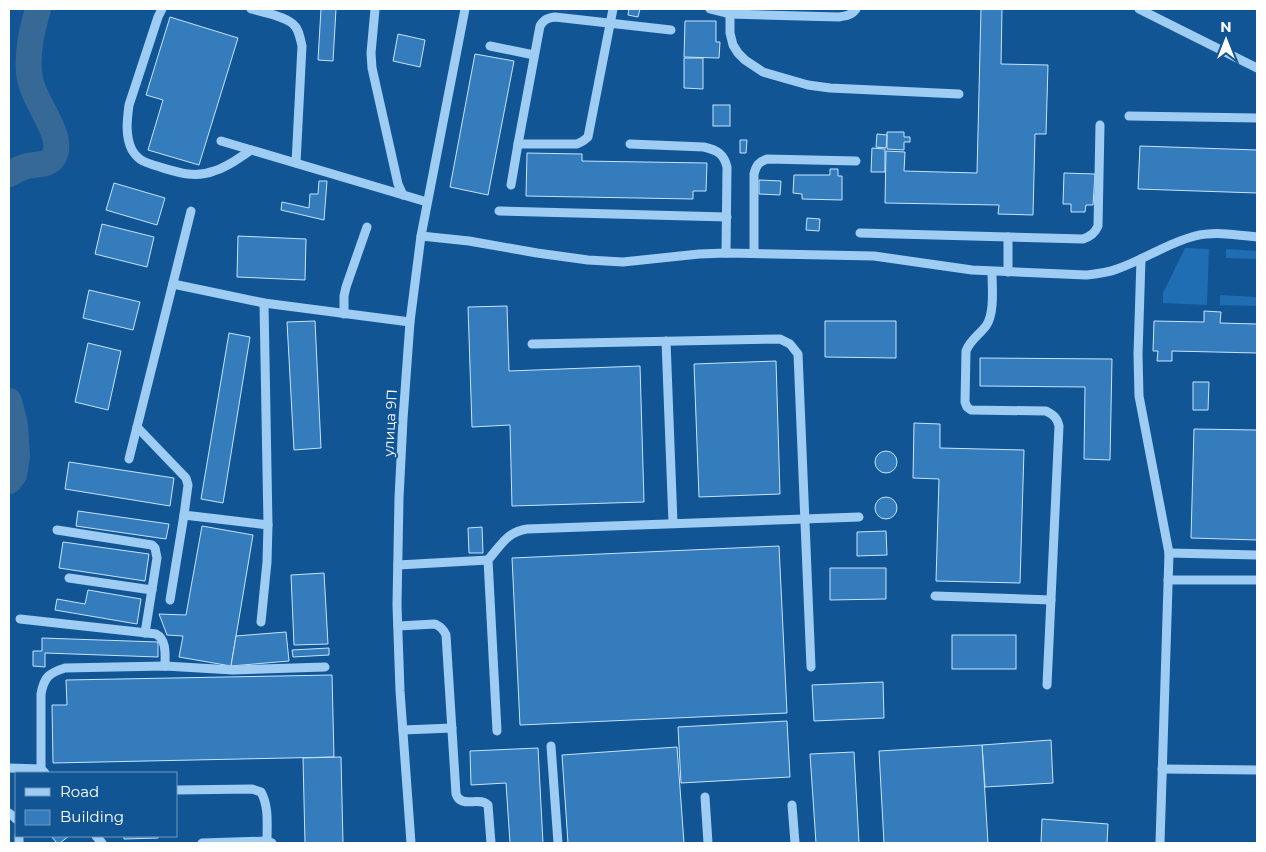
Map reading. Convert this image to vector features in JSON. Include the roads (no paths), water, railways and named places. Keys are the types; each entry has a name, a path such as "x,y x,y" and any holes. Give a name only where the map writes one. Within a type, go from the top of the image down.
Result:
{"street":[{"path":"162,9 158,16 129,105 127,132 133,151 143,161 187,174 199,174 212,172 224,167 251,150"},
{"path":"251,9 285,19 293,24 298,32 302,46 296,163"},
{"path":"375,9 371,53 372,68 398,184 403,195"},
{"name":"улица 9П","path":"411,843 398,626 403,419 410,322 421,236 465,9"},
{"path":"518,144 577,144 588,137 613,9"},
{"path":"710,9 730,12 839,17 853,13 856,9"},
{"path":"1138,9 1257,68"},
{"path":"730,12 730,33 733,45 745,60 763,72 808,86 959,94"},
{"path":"511,185 534,55 543,20 555,17 671,30"},
{"path":"490,46 534,55"},
{"path":"1129,116 1257,118"},
{"path":"860,233 1083,239 1091,236 1098,226 1100,126"},
{"path":"221,141 427,202"},
{"path":"630,144 704,147 713,149 721,154 726,160 727,167 726,253"},
{"path":"754,253 754,174 756,166 761,161 767,159 856,161"},
{"path":"129,459 191,211"},
{"path":"499,211 726,217"},
{"path":"344,314 346,287 367,227"},
{"path":"421,236 469,240 588,260 622,262 726,253 874,256 992,272 1086,275 1116,270 1170,245 1196,236 1213,234 1257,237"},
{"path":"1008,237 1008,272"},
{"path":"1140,259 1138,354 1140,396 1169,554 1160,843"},
{"path":"992,272 990,318 985,327 969,344 966,351 967,407 971,410 1046,411 1053,414 1059,426 1047,685"},
{"path":"173,284 264,303 410,322"},
{"path":"261,622 267,562 268,525 264,303"},
{"path":"532,344 780,339 790,344 798,354 811,667"},
{"path":"666,341 673,523"},
{"path":"137,427 186,478 188,485 170,600"},
{"path":"184,515 268,525"},
{"path":"497,731 488,560 508,536 518,530 859,517"},
{"path":"56,530 152,545 155,548 157,553 145,633"},
{"path":"1169,554 1257,554"},
{"path":"398,564 488,560"},
{"path":"69,578 152,590"},
{"path":"1168,580 1257,580"},
{"path":"935,596 1051,600"},
{"path":"20,618 156,634 162,637 164,642 165,666"},
{"path":"398,626 435,624 444,630 446,635 457,799 464,802 485,802 488,805 491,843"},
{"path":"9,768 43,771 40,694 48,676 65,668 165,666 233,670 325,667"},
{"path":"403,730 452,728"},
{"path":"551,746 558,843"},
{"path":"1162,769 1257,770"},
{"path":"178,790 252,789 261,792 264,798 269,842 202,843"},
{"path":"705,797 708,843"},
{"path":"792,805 794,843"}],"waterway":[{"path":"9,174 27,166 46,163 54,157 56,152 56,140 33,90 29,73 31,41 38,9"},
{"path":"9,401 15,425 17,456 14,475 9,481"}]}
